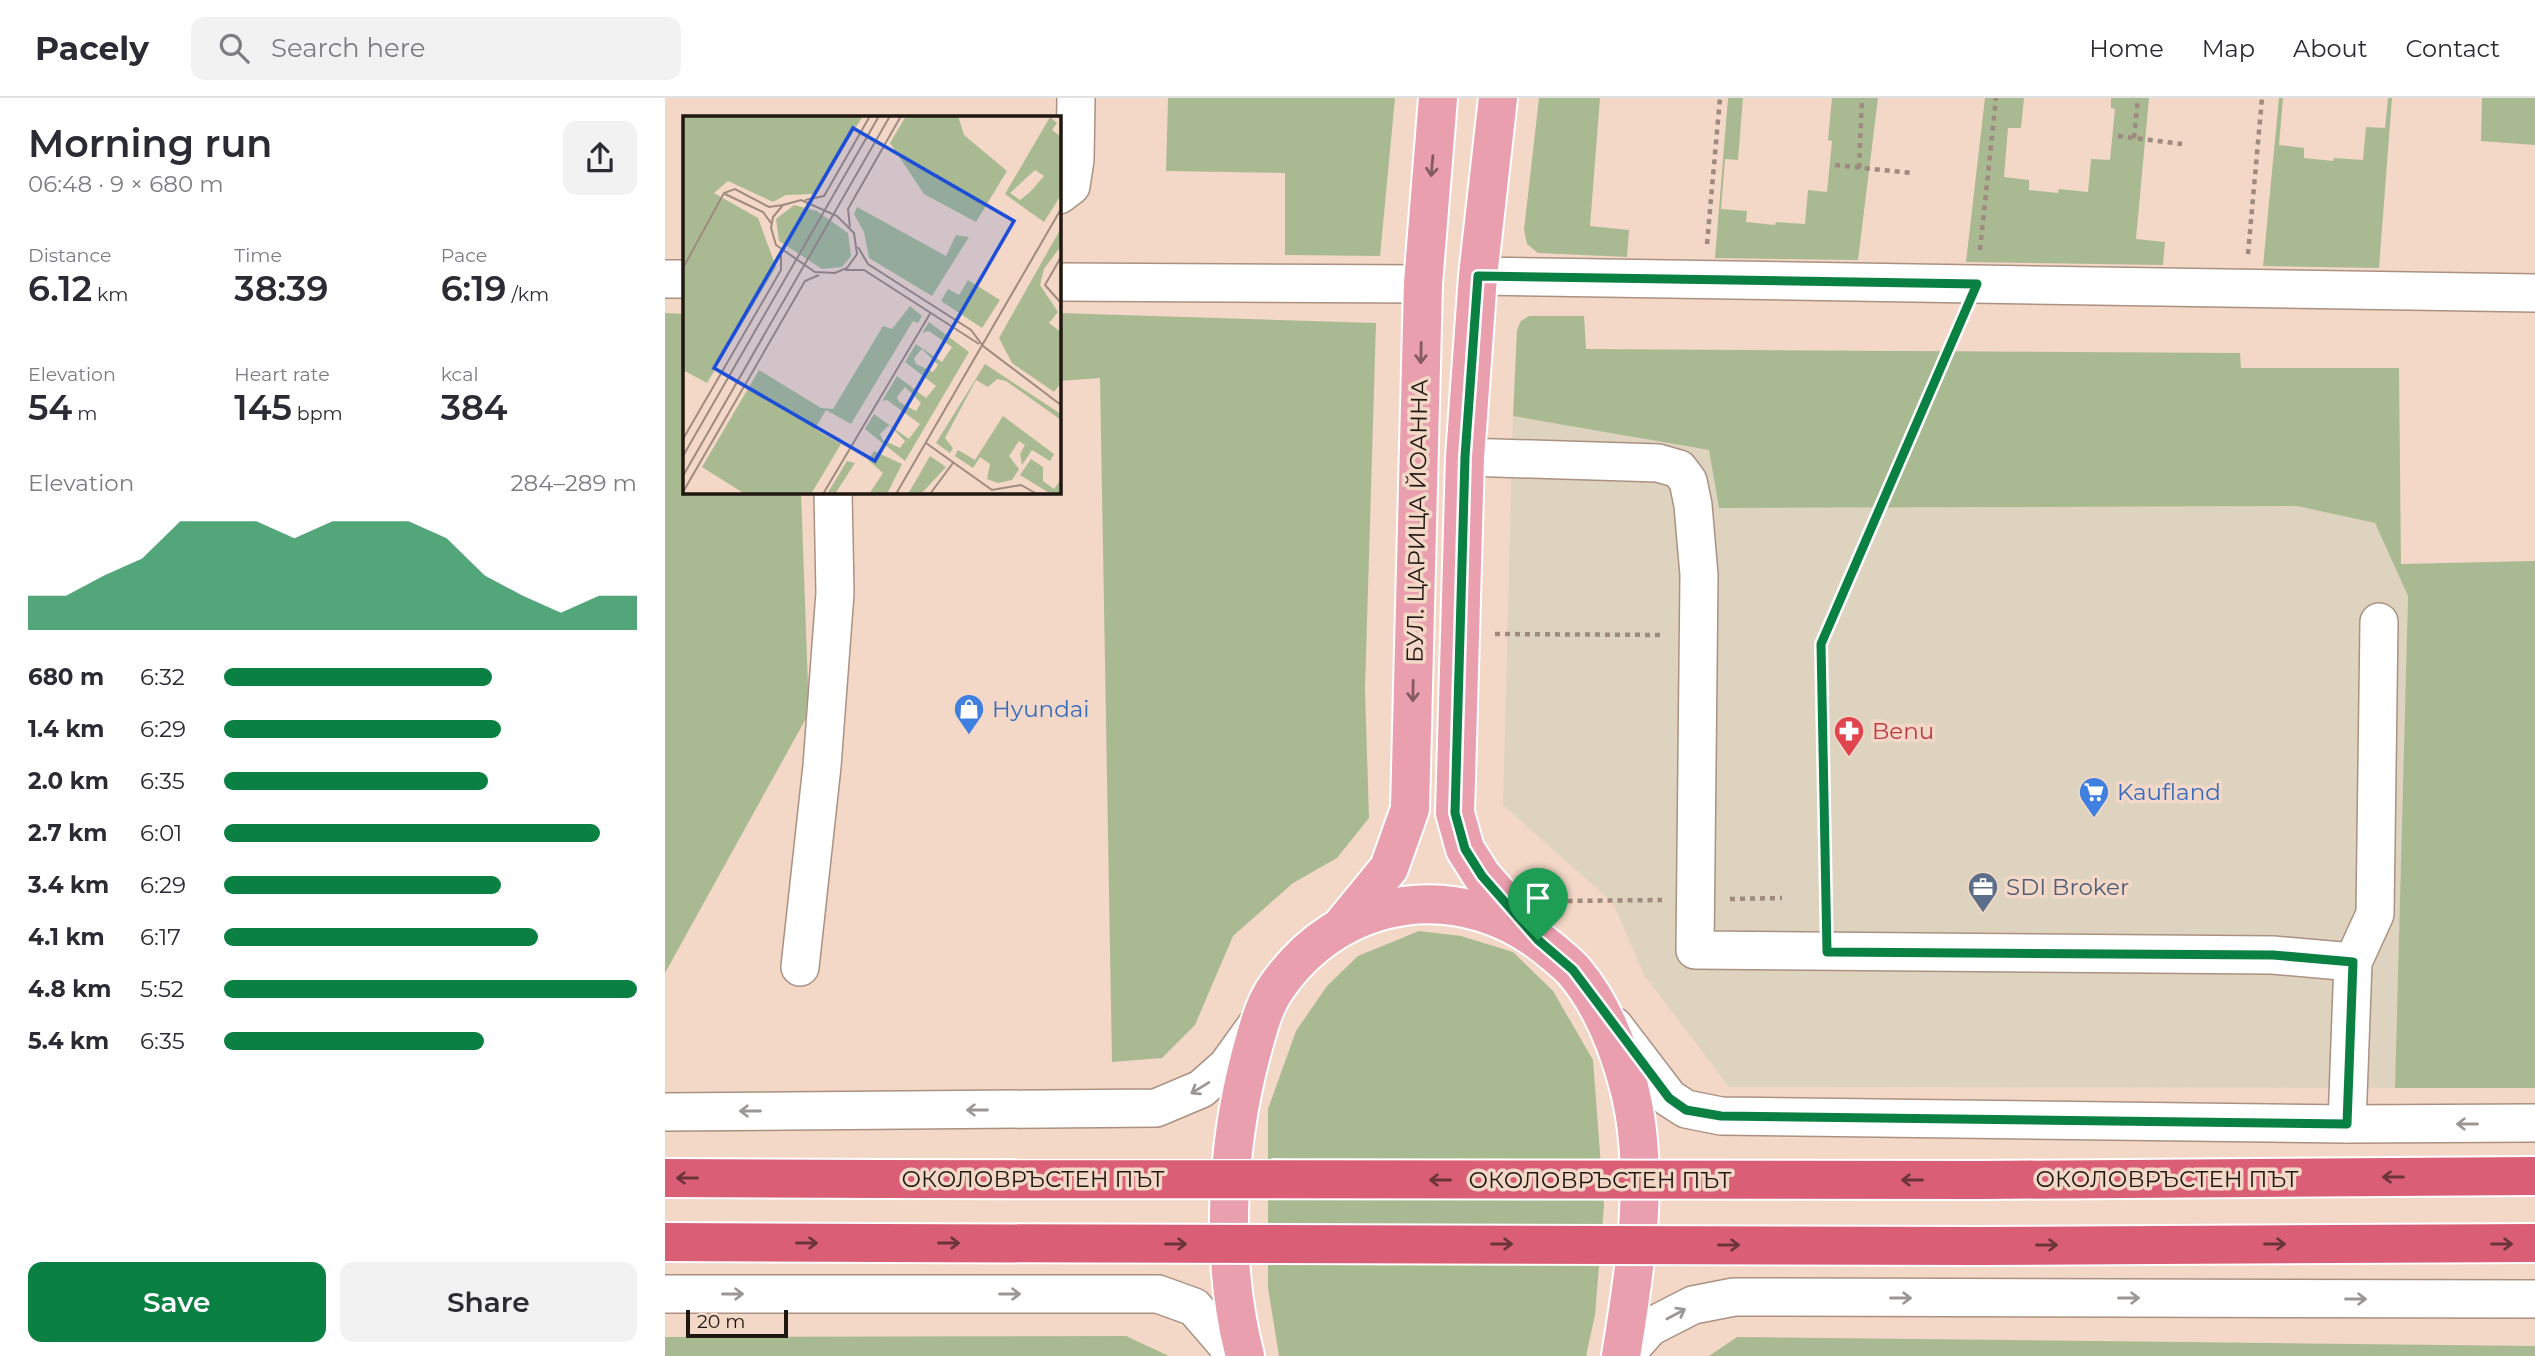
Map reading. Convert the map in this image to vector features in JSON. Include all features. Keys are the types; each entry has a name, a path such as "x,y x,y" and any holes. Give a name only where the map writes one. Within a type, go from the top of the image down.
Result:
{"highway":[{"name":"ОКОЛОВРЪСТЕН ПЪТ","path":"665,1178 1981,1180 2535,1176"},
{"path":"665,1242 1979,1246 2535,1243"}],"main road":[{"name":"БУЛ. ЦАРИЦА ЙОАННА","path":"1343,925 1389,868 1410,809 1423,285 1438,98"},
{"name":"БУЛ. ЦАРИЦА ЙОАННА","path":"1498,98 1478,276 1465,457 1455,813 1465,849 1482,876 1538,940"},
{"path":"1245,1356 1232,1284 1232,1150 1245,1076 1261,1019 1273,992 1304,954 1343,925 1386,908 1429,905 1468,907 1501,918 1538,940 1573,970 1602,1010 1629,1089 1638,1150 1640,1198 1633,1283 1623,1356"}],"street":[{"path":"1061,194 1071,186 1075,160 1076,98"},
{"path":"1478,276 2535,293"},
{"path":"665,279 683,279"},
{"path":"1061,282 1423,285"},
{"path":"1465,457 1657,463 1679,469 1688,481 1693,505 1699,575 1695,950 2273,955 2353,962"},
{"path":"800,967 822,766 835,593 833,494"},
{"path":"2347,1124 2353,962 2375,914 2379,622"},
{"path":"1602,1010 1669,1098 1686,1110 1701,1114 2347,1124 2535,1124"},
{"path":"665,1112 1156,1108 1201,1089 1227,1066 1261,1019"},
{"path":"665,1294 1157,1294 1194,1307 1226,1343 1232,1356"},
{"path":"1623,1356 1650,1327 1693,1305 1734,1297 2535,1299"}],"path":[{"path":"1704,280 1720,98"},
{"path":"1859,168 1862,98"},
{"path":"1827,952 1821,644 1977,284 1996,98"},
{"path":"2134,138 2138,98"},
{"path":"2245,288 2262,98"},
{"path":"2118,136 2182,144"},
{"path":"1835,166 1911,173"},
{"path":"1490,634 1697,635"}],"shaded area":[{"path":"1513,416 1709,450 1719,508 2297,506 2375,523 2408,596 2395,1088 1729,1087 1644,975 1613,903 1503,805"}],"green space":[{"path":"1168,98 1395,98 1380,256 1285,255 1285,173 1166,171"},
{"path":"1539,98 1600,98 1590,226 1629,230 1627,257 1538,253 1527,244 1524,230"},
{"path":"1728,98 1743,98 1738,160 1725,159 1721,209 1747,211 1746,222 1775,225 1776,222 1805,224 1808,190 1827,192 1832,141 1828,140 1832,98 1878,98 1858,260 1715,258"},
{"path":"1985,98 2024,98 2021,128 2008,128 2004,177 2029,180 2029,190 2058,193 2059,189 2088,192 2091,159 2110,160 2115,109 2111,108 2111,98 2149,98 2136,239 2165,242 2163,265 1966,262"},
{"path":"2279,98 2283,98 2279,145 2304,148 2304,158 2333,161 2334,158 2363,160 2366,127 2385,128 2388,98 2392,98 2379,268 2263,266"},
{"path":"2482,98 2535,98 2535,145 2481,141"},
{"path":"665,313 683,314 683,494 801,494 809,713 665,973"},
{"path":"1061,313 1376,323 1365,689 1369,818 1337,858 1293,883 1233,936 1195,1025 1162,1058 1112,1062 1100,378 1061,381"},
{"path":"1529,316 1584,316 1586,349 2240,353 2241,368 2399,368 2401,564 2535,561 2535,1088 2395,1088 2408,596 2375,523 2297,506 1719,508 1709,450 1513,416 1517,330 1521,321"},
{"path":"1419,931 1461,936 1513,952 1553,991 1593,1060 1604,1206 1595,1315 1586,1356 1279,1356 1268,1288 1268,1109 1296,1031 1327,986 1358,956"},
{"path":"1126,1336 1169,1356 665,1356 665,1337"},
{"path":"1737,1337 2535,1346 2535,1356 1709,1356"}],"place":[{"name":"Hyundai","path":"969,736"},
{"name":"Benu","path":"1849,758"},
{"name":"Kaufland","path":"2094,819"},
{"name":"SDI Broker","path":"1983,914"}],"route":[{"path":"1478,276 1977,284 1821,644 1827,952 2273,955 2353,962 2347,1124 1701,1114 1686,1110 1669,1098 1573,970 1538,940 1482,876 1465,849 1455,813 1465,457 1478,276"}]}
